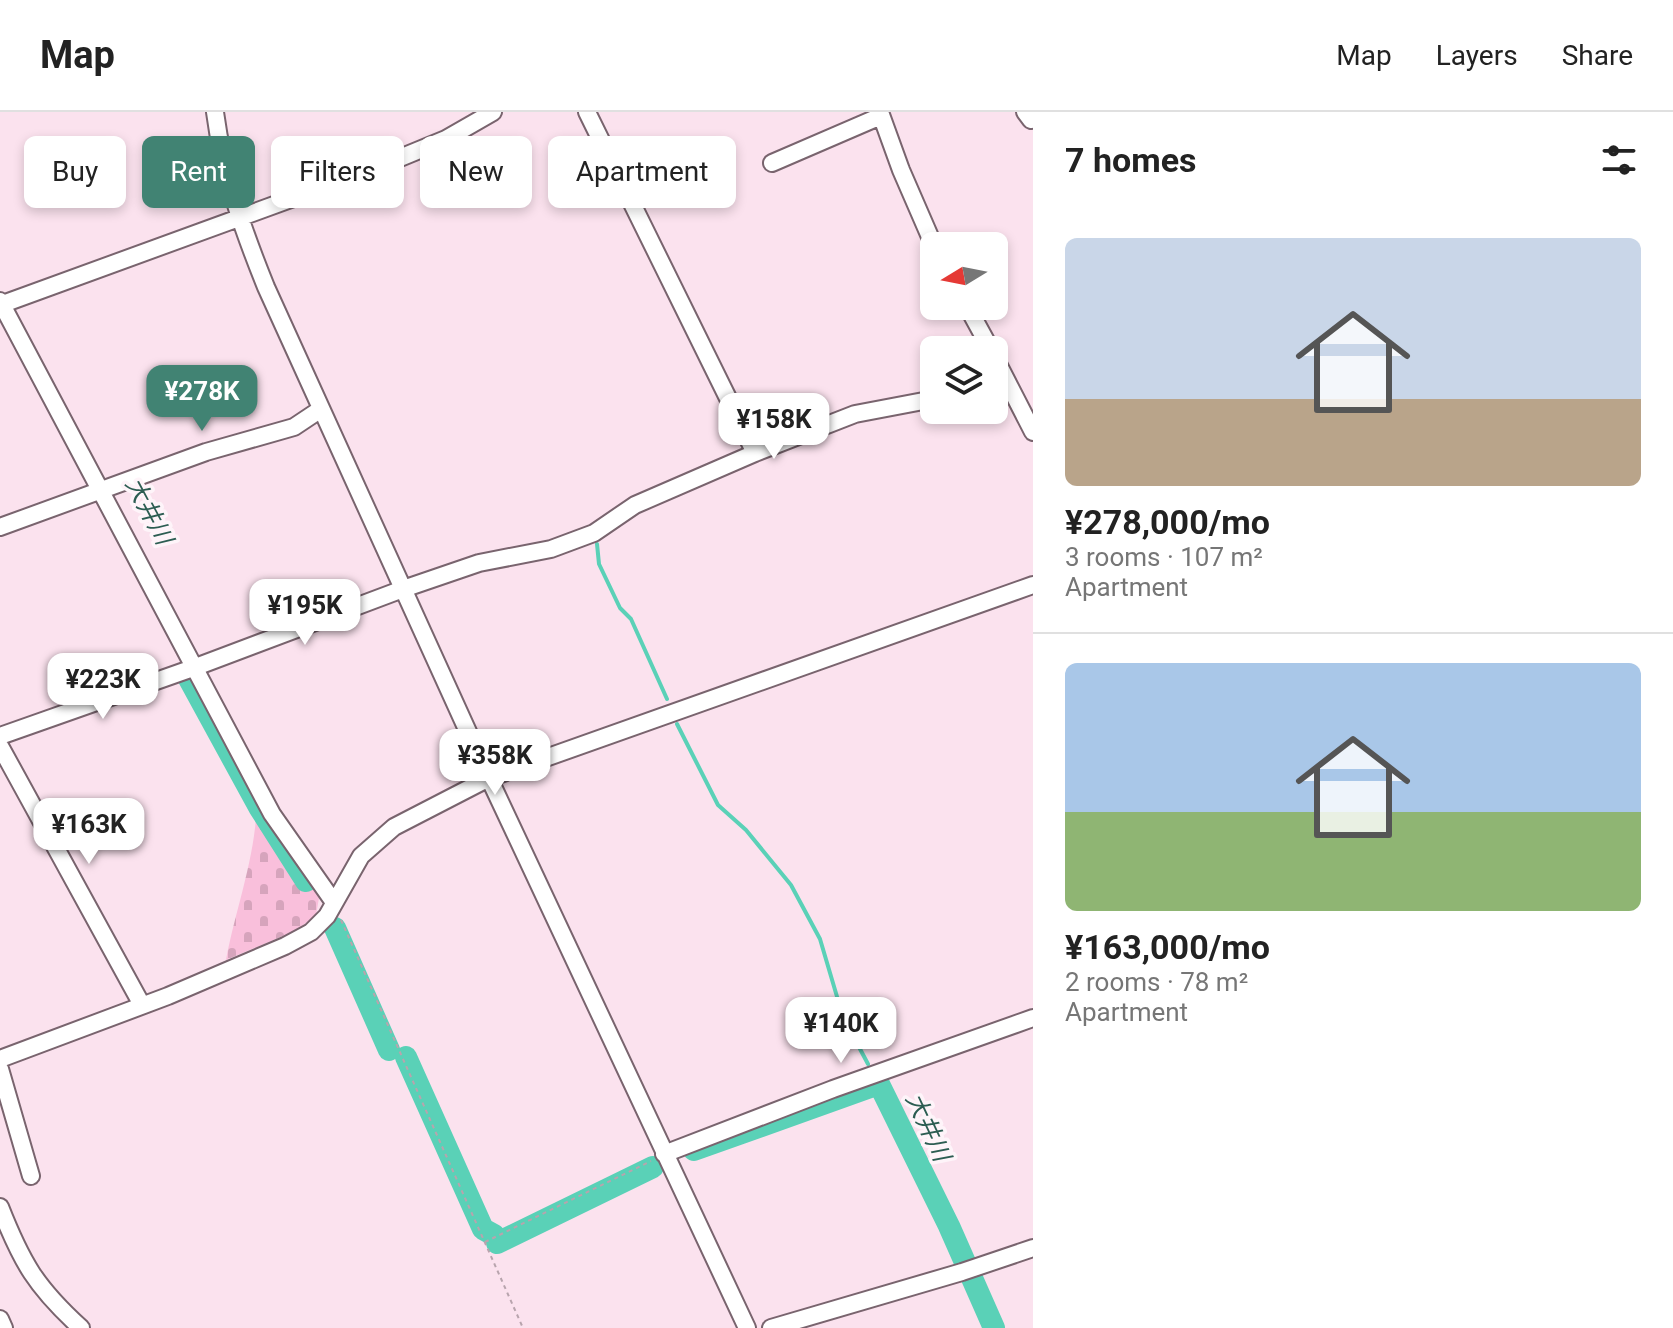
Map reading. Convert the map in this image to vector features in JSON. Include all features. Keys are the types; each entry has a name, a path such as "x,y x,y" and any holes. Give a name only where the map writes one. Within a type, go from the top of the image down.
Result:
{"street":[{"path":"215,112 220,149 238,218 321,409 489,778 747,1328"},
{"path":"333,901 272,814 1,303 446,139 493,112"},
{"path":"587,112 755,453"},
{"path":"1025,112 1033,119"},
{"path":"772,163 880,114 926,232"},
{"path":"1008,386 1033,432"},
{"path":"0,736 479,563 551,549 594,533 635,505 755,453 855,414 920,402"},
{"path":"0,527 206,452 294,427 321,409"},
{"path":"31,1176 1,1057 142,1005 285,946 311,932 327,916 361,856 394,827 489,778 1033,585"},
{"path":"0,746 142,1005"},
{"path":"664,1154 833,1089 1033,1018"},
{"path":"1,1213 20,1257 50,1299 81,1328"},
{"path":"771,1328 966,1271 1033,1248"},
{"path":"0,1319 4,1328"}],"path":[{"path":"333,901 523,1328"},
{"path":"484,1243 664,1154"}],"green space":[{"path":"262,816 299,876 309,883 319,898 316,915 297,930 226,960 251,854 256,818"}],"waterway":[{"path":"597,544 599,564 620,608 631,619 667,699"},
{"name":"大井川","path":"188,677 259,807 306,881"},
{"path":"677,724 718,805 746,830 791,885 820,939 843,1017 868,1064"},
{"name":"大井川","path":"335,928 389,1050"},
{"name":"大井川","path":"406,1057 483,1229 494,1235"},
{"name":"大井川","path":"694,1150 879,1084 949,1226 994,1328"},
{"name":"大井川","path":"497,1243 653,1167"}]}
